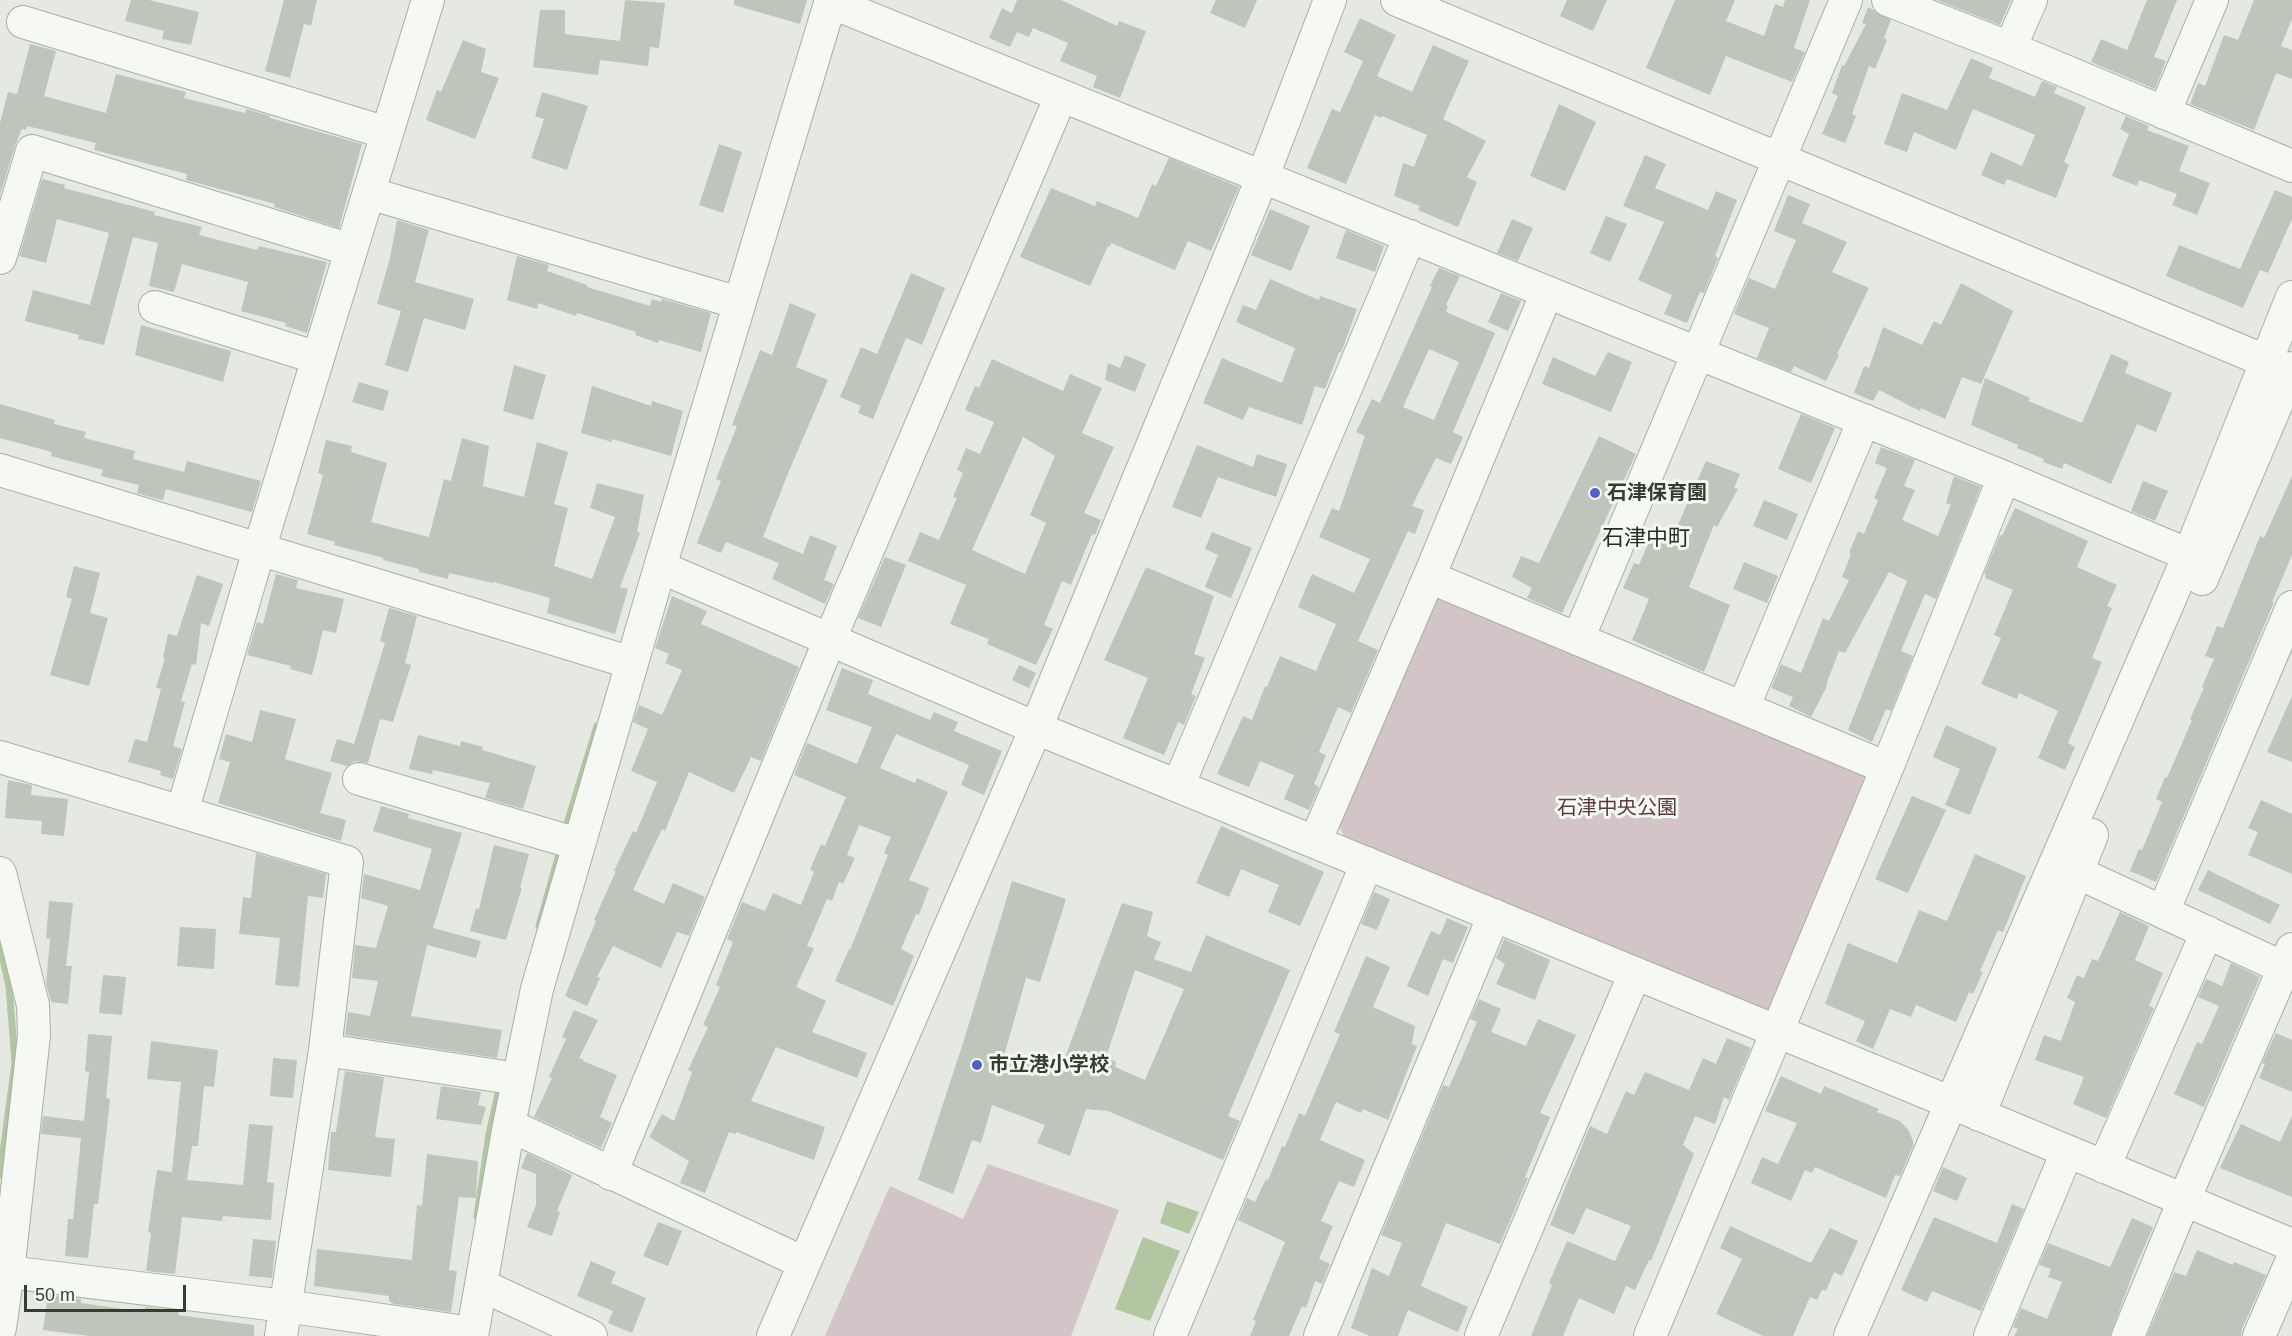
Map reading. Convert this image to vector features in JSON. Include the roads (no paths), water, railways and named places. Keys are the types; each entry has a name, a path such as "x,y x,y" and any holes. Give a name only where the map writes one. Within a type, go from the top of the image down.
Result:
{"street":[{"path":"182,812 259,550 428,0"},
{"path":"773,1336 1036,728 1263,176 1330,0"},
{"path":"1397,0 2285,368"},
{"path":"1578,639 1846,0"},
{"path":"1888,0 2010,48 2292,166"},
{"path":"2010,48 2031,0"},
{"path":"2164,113 2212,0"},
{"path":"4,1271 283,1321 472,1335 509,1125 507,1077 537,989 660,567 830,1 2004,477 2189,555"},
{"path":"23,22 387,133"},
{"path":"611,1174 830,639 1061,96"},
{"path":"0,258 32,151 351,250"},
{"path":"369,193 739,303"},
{"path":"1178,786 1410,236"},
{"path":"1315,842 1429,577 1547,292"},
{"path":"1850,1336 1965,1109 2066,868 2285,368 2292,297"},
{"path":"156,307 318,358"},
{"path":"2066,868 2189,555 2285,368"},
{"path":"1743,708 1864,420"},
{"path":"0,470 632,663"},
{"path":"1650,1336 1887,768 2004,477"},
{"path":"660,567 1036,728 1777,1031 2292,1245"},
{"path":"1429,577 1887,768"},
{"path":"2163,912 2292,607"},
{"path":"0,757 347,862 325,1050 283,1321"},
{"path":"359,779 578,844"},
{"path":"1170,1336 1367,863"},
{"path":"2066,868 2207,932 2288,958 2128,1336"},
{"path":"0,873 33,1005 34,1035 4,1271 0,1328"},
{"path":"1320,1336 1494,915"},
{"path":"2104,1167 2207,932"},
{"path":"1481,1336 1635,973"},
{"path":"325,1050 507,1077"},
{"path":"509,1125 804,1263"},
{"path":"1990,1336 2067,1152"},
{"path":"2259,1336 2292,1260"},
{"path":"481,1285 591,1336"}],"waterway":[{"path":"564,833 597,726"},
{"path":"539,926 561,847"},
{"path":"0,946 9,986 15,1063 0,1175"},
{"path":"477,1216 489,1134 500,1085"}],"place":[{"name":"石津保育園","path":"1595,493"},
{"name":"市立港小学校","path":"977,1065"}],"district":[{"name":"石津中町","path":"1646,539"}],"park label":[{"name":"石津中央公園","path":"1617,808"}]}
